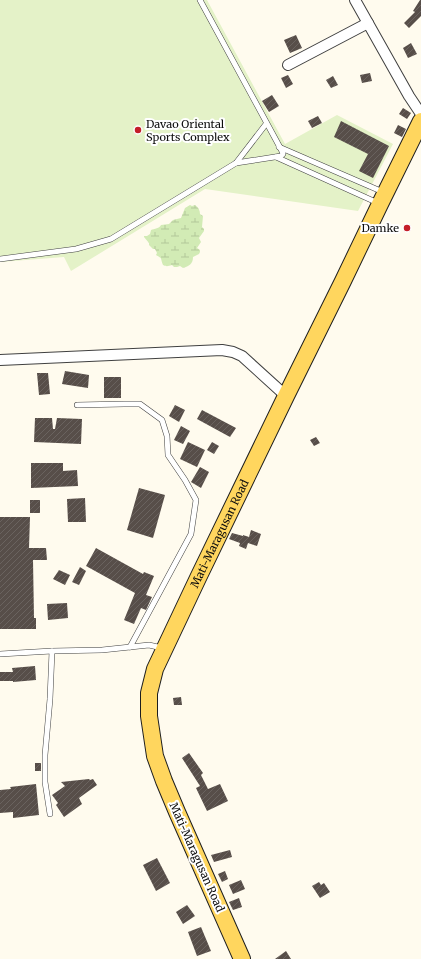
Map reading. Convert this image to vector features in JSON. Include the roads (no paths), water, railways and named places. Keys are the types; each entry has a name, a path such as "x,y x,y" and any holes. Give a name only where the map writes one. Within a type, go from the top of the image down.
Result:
{"main road":[{"name":"Mati-Maragusan Road","path":"242,959 177,812 155,756 148,716 149,693 155,668 343,281 375,195 421,121"}],"street":[{"path":"355,0 409,96 421,114"},
{"path":"288,65 368,23"},
{"path":"0,360 222,350 233,352 242,356 286,396"}],"lane":[{"path":"200,0 283,154 281,156 236,163"},
{"path":"0,259 76,250 111,239 236,163 266,124"},
{"path":"279,147 355,180 375,195"},
{"path":"275,157 350,190 375,195"},
{"path":"350,190 355,180"},
{"path":"77,405 140,404 162,420 167,436 168,455 186,480 196,500 191,534 130,647"},
{"path":"0,654 102,650 149,645 165,649"},
{"path":"50,814 45,782 45,755 50,699 52,651"}],"place":[{"name":"Davao Oriental Sports Complex","path":"138,130"},
{"name":"Damke","path":"407,228"}]}
